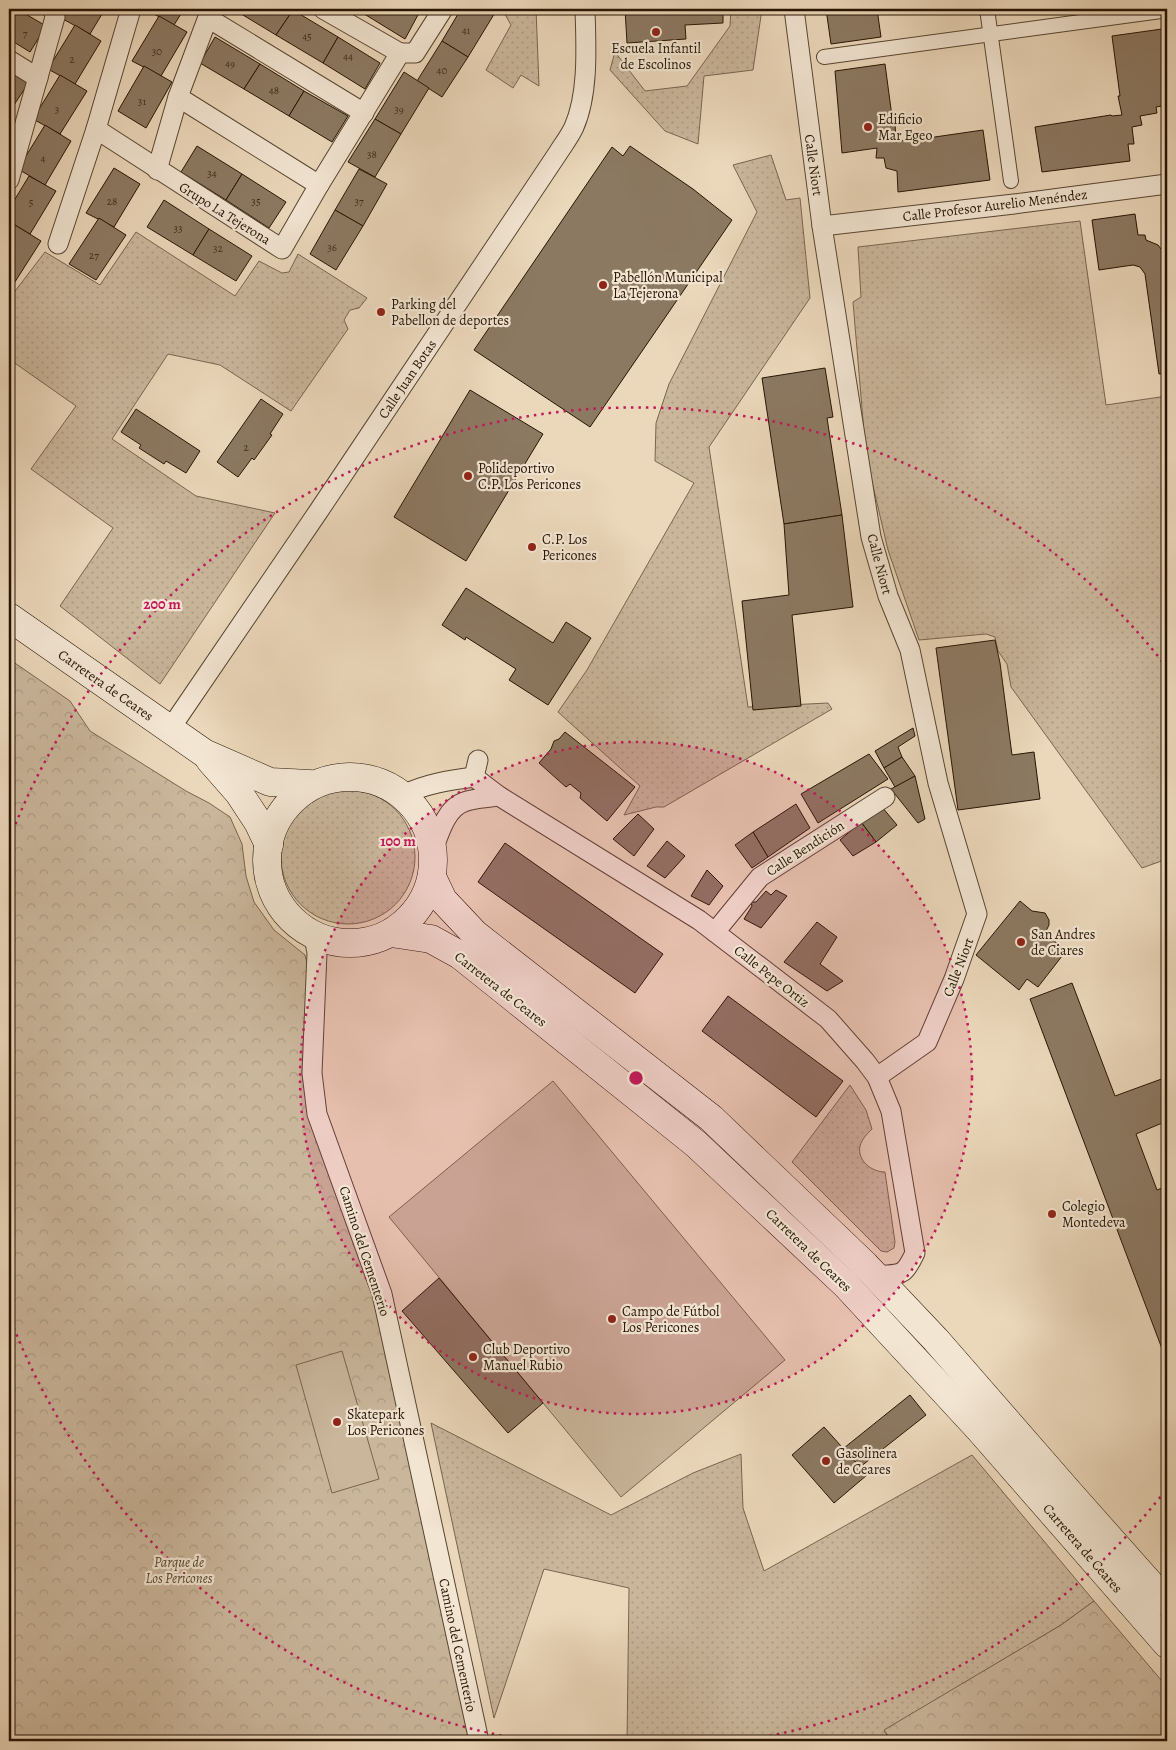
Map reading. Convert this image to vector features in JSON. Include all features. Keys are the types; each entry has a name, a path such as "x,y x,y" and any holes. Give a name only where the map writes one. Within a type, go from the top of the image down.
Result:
{"main road":[{"name":"Carretera de Ceares","path":"9,617 204,753 270,782 310,784"},
{"name":"Carretera de Ceares","path":"204,753 240,793 258,822 269,845"},
{"path":"354,777 380,782 403,795 418,811 428,830 433,850 432,877 424,899 410,919 390,933 366,942 316,944 294,922 278,902 268,879 266,854 272,830 286,807 310,784 354,777"},
{"name":"Carretera de Ceares","path":"432,877 443,900 476,934 711,1118 876,1276 936,1340 1072,1496 1162,1595"},
{"name":"Carretera de Ceares","path":"390,933 431,939 460,955 696,1144 846,1285 880,1320 980,1430 1167,1644"}],"street":[{"path":"9,180 16,127 38,78 55,17 53,9"},
{"path":"58,244 96,129 131,9"},
{"path":"323,9 400,53 415,53 443,9"},
{"name":"Calle Juan Botas","path":"170,729 318,512 558,153 574,126 583,94 586,42 585,9"},
{"name":"Calle Niort","path":"794,9 822,226 871,537 888,596 910,650 938,783 977,914 954,979 926,1042 877,1077"},
{"path":"987,9 1011,181"},
{"path":"824,57 1161,11"},
{"path":"157,170 178,98 210,13 364,113"},
{"name":"Grupo La Tejerona","path":"96,129 282,249 400,53"},
{"path":"9,60 38,78"},
{"path":"178,98 319,185"},
{"name":"Calle Profesor Aurelio Menéndez","path":"822,226 1167,184"},
{"name":"Calle Pepe Ortiz","path":"403,795 417,788 454,780 476,769 499,796 699,920 828,1019 877,1077 891,1111 915,1253 903,1272 876,1276"},
{"path":"433,850 446,819 454,808 463,802 499,796"},
{"name":"Calle Bendición","path":"716,932 760,877 885,797"},
{"name":"Camino del Cementerio","path":"316,944 312,1073 317,1114 382,1294 479,1741"}],"green space":[{"path":"502,9 536,9 539,86 521,75 513,88 486,70 511,25"},
{"path":"731,9 762,9 753,70 704,76 698,144 665,131 610,70 615,52 645,91 687,86 730,26"},
{"path":"771,155 786,200 800,198 810,298 709,447 748,707 828,703 832,709 664,807 656,807 624,815 640,786 558,712 587,670 694,483 655,461 656,423 669,384 757,212 733,165"},
{"path":"1080,221 1106,405 1167,396 1167,859 1142,868 1011,687 1007,664 998,651 995,637 986,634 919,640 888,550 866,456 853,302 861,297 858,247"},
{"path":"136,232 235,296 259,261 282,273 289,272 298,254 367,298 359,308 350,310 344,320 348,329 291,411 220,365 168,354 112,439 196,496 275,513 160,684 60,606 113,528 31,469 76,406 9,359 9,299 45,252 100,285"},
{"name":"Parque de Los Pericones","path":"9,659 70,701 90,731 230,817 242,844 246,876 254,902 274,930 305,955 309,971 302,1074 310,1121 376,1298 472,1741 9,1741"},
{"path":"348,790 374,795 395,810 410,831 415,857 410,883 395,904 374,919 348,924 322,919 301,904 286,883 281,857 286,831 301,810 322,795"},
{"name":"Campo de Fútbol Los Pericones","path":"553,1081 785,1360 621,1497 389,1217"},
{"path":"850,1085 866,1110 872,1129 860,1146 863,1161 875,1170 885,1172 895,1242 894,1248 887,1252 881,1251 792,1162"},
{"name":"Skatepark Los Pericones","path":"342,1351 379,1479 332,1493 296,1365"},
{"path":"431,1423 611,1515 693,1473 741,1454 743,1508 764,1571 972,1455 1094,1601 1061,1625 884,1731 892,1741 627,1741 629,1588 544,1569 494,1718"},
{"path":"1094,1601 1167,1687 1167,1741 892,1741 884,1730 1061,1625"}],"building":[{"path":"9,9 17,9 46,26 30,52 9,39"},
{"path":"69,9 105,9 90,34 63,19"},
{"path":"145,9 184,9 174,25"},
{"path":"233,9 291,9 293,10 276,35"},
{"path":"363,9 413,9 419,13 405,39 361,12"},
{"path":"461,9 492,9 496,11 468,57 442,41"},
{"name":"Escuela Infantil de Escolinos","path":"625,9 723,9 723,23 685,25 686,39 627,43"},
{"path":"826,9 877,9 881,37 831,44"},
{"path":"293,10 338,37 323,63 276,35"},
{"path":"159,16 187,32 161,76 132,61"},
{"path":"75,25 101,41 75,84 48,69"},
{"path":"1162,29 1167,71 1167,105 1156,107 1157,113 1140,116 1142,125 1132,127 1134,144 1128,144 1130,161 1042,172 1035,127 1111,115 1122,115 1118,96 1120,96 1112,36"},
{"path":"215,37 260,64 244,89 200,63"},
{"path":"338,37 380,63 365,89 323,63"},
{"path":"442,41 468,57 442,97 417,81"},
{"path":"260,64 304,91 289,116 244,89"},
{"name":"Edificio Mar Egeo","path":"885,64 893,124 895,123 896,142 914,138 914,140 983,130 990,180 898,192 897,171 886,168 884,158 876,158 877,148 842,153 835,71"},
{"path":"144,66 172,82 146,128 118,111"},
{"path":"9,70 29,82 12,108 9,106"},
{"path":"404,72 429,88 401,134 375,119"},
{"path":"60,75 87,91 60,134 33,119"},
{"path":"304,91 348,116 332,142 289,116"},
{"path":"375,119 401,134 375,177 348,162"},
{"path":"45,125 71,141 45,185 18,169"},
{"path":"197,146 242,174 226,200 181,172"},
{"name":"Pabellón Municipal La Tejerona","path":"630,146 693,189 732,220 590,427 474,350 612,147 623,156"},
{"path":"114,168 140,184 114,227 86,213"},
{"path":"359,169 387,184 363,226 335,210"},
{"path":"242,174 286,202 269,228 226,200"},
{"path":"29,176 56,191 30,234 9,223 9,209"},
{"path":"164,200 209,229 193,255 147,227"},
{"path":"335,210 363,226 336,270 310,254"},
{"path":"1135,214 1138,235 1145,235 1146,240 1158,245 1165,254 1167,253 1167,373 1159,374 1145,274 1140,267 1133,265 1099,270 1092,220"},
{"path":"99,218 126,235 96,280 69,264"},
{"path":"15,225 41,241 13,285 9,283 9,234"},
{"path":"209,229 252,256 236,281 193,255"},
{"path":"825,368 833,417 827,418 842,515 784,524 762,378"},
{"name":"Polideportivo C.P. Los Pericones","path":"470,390 543,434 466,561 394,517"},
{"path":"261,399 283,414 270,434 272,435 254,460 252,458 238,477 217,462"},
{"path":"136,409 200,451 186,473 166,461 164,464 139,448 141,445 121,432"},
{"path":"842,515 853,607 792,615 801,706 753,710 742,601 789,595 784,524"},
{"path":"466,588 553,643 566,622 591,638 548,705 509,680 516,669 466,637 465,640 442,625"},
{"path":"995,640 1000,663 1012,755 1034,752 1040,799 958,810 936,648"},
{"path":"913,728 915,736 898,747 902,757 884,768 875,751"},
{"path":"565,732 635,787 607,821 580,798 581,793 570,784 566,787 539,763 551,749 554,741 559,739"},
{"path":"869,754 888,779 818,823 801,794"},
{"path":"902,757 915,776 895,787 884,768"},
{"path":"915,776 925,819 918,823 891,789"},
{"path":"796,804 810,828 768,857 753,832"},
{"path":"882,807 897,825 876,842 861,822"},
{"path":"638,814 654,829 634,856 613,839"},
{"path":"861,822 876,842 853,856 840,840"},
{"path":"753,832 768,857 752,868 735,845"},
{"path":"667,841 685,856 665,878 647,866"},
{"path":"505,843 663,954 635,993 478,882"},
{"path":"707,870 723,886 709,905 691,896"},
{"path":"776,890 787,896 761,928 744,919 752,906 751,902 756,902 766,891 771,895"},
{"name":"San Andres de Ciares","path":"1020,901 1032,911 1045,913 1049,920 1049,925 1045,933 1066,951 1038,987 1027,979 1019,990 976,955"},
{"path":"817,922 837,937 820,964 843,981 827,991 784,962"},
{"path":"1072,983 1115,1096 1167,1077 1167,1121 1136,1134 1157,1190 1167,1186 1167,1362 1030,999"},
{"path":"728,996 843,1081 816,1117 702,1031"},
{"name":"Club Deportivo Manuel Rubio","path":"439,1278 543,1403 508,1433 402,1311"},
{"path":"910,1395 926,1415 860,1467 844,1448"},
{"name":"Gasolinera de Ceares","path":"824,1427 867,1475 834,1503 792,1455"}],"place":[{"name":"Escuela Infantil de Escolinos","path":"656,32"},
{"name":"Edificio Mar Egeo","path":"868,127"},
{"name":"Pabellón Municipal La Tejerona","path":"603,285"},
{"name":"Parking del Pabellon de deportes","path":"381,312"},
{"name":"Polideportivo C.P. Los Pericones","path":"468,476"},
{"name":"C.P. Los Pericones","path":"532,547"},
{"name":"San Andres de Ciares","path":"1021,942"},
{"name":"Colegio Montedeva","path":"1052,1214"},
{"name":"Campo de Fútbol Los Pericones","path":"612,1319"},
{"name":"Club Deportivo Manuel Rubio","path":"473,1357"},
{"name":"Skatepark Los Pericones","path":"337,1422"},
{"name":"Gasolinera de Ceares","path":"826,1461"}]}
